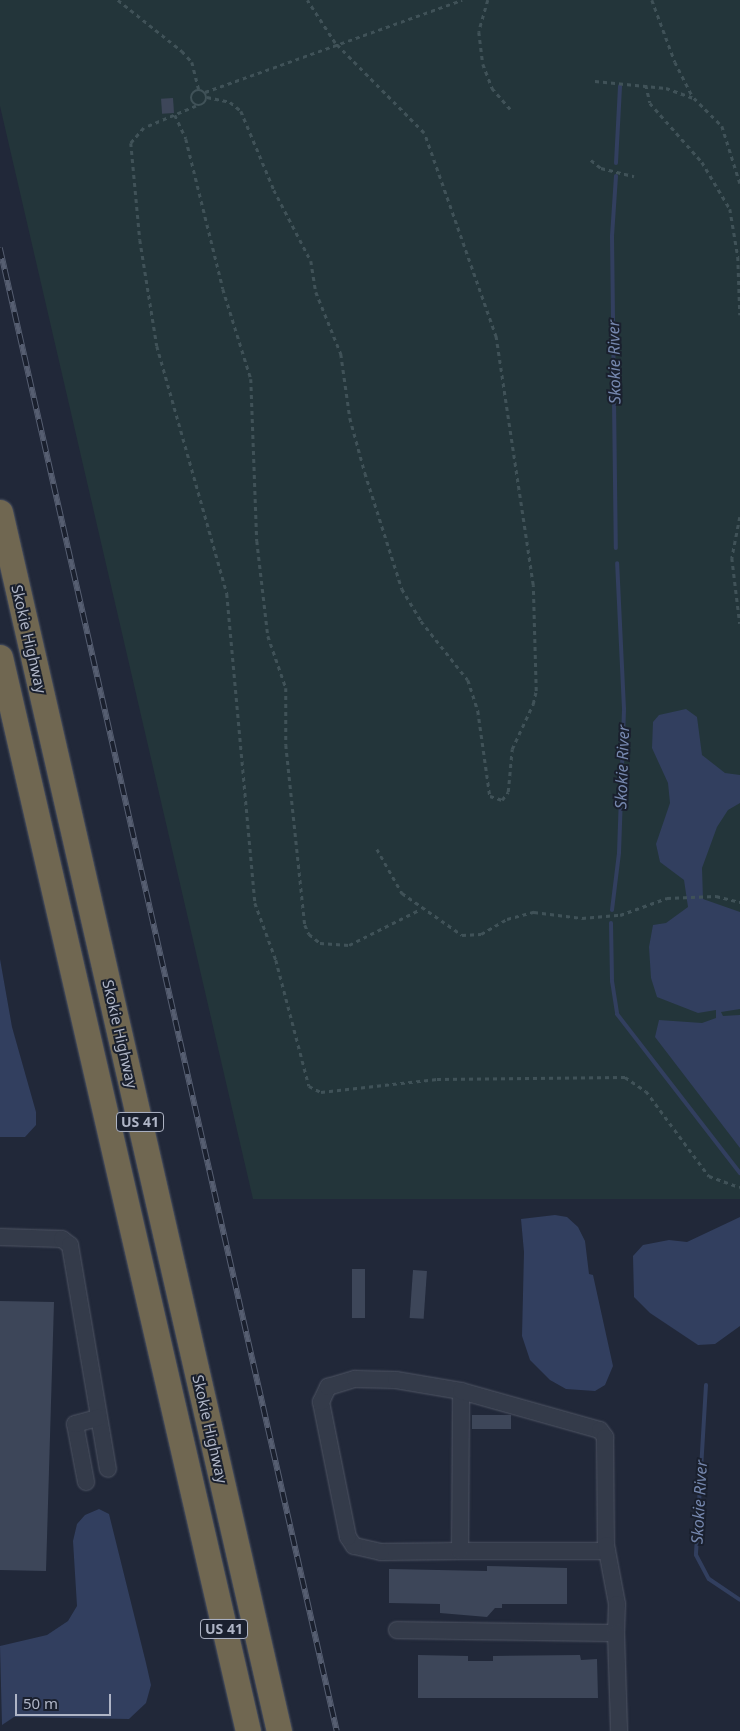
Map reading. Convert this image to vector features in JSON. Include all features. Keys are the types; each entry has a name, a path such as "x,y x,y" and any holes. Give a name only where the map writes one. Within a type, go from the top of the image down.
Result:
{"highway":[{"name":"Skokie Highway","path":"0,512 279,1731"},
{"name":"US 41","path":"0,657 248,1731"}],"lane":[{"path":"0,1237 62,1239 70,1245 108,1469"},
{"path":"607,1551 381,1552 354,1546 348,1537 321,1402 328,1387 355,1379 396,1380 461,1391 600,1430 605,1437 607,1551 617,1604 619,1731"},
{"path":"460,1551 461,1391"},
{"path":"86,1482 75,1424 98,1418"},
{"path":"397,1630 616,1633"}],"path":[{"path":"118,0 182,51 192,62 200,90"},
{"path":"207,97 230,102 241,111 274,190 306,250 316,292 335,333 345,371 350,418 402,588 421,621 468,680 478,711 490,796 502,800 508,792 512,749 536,691 533,585 496,337 424,132 335,43 307,0"},
{"path":"200,90 205,92 335,43 462,0"},
{"path":"488,0 479,32 483,64 492,88 510,109"},
{"path":"652,0 675,62 694,98 722,126 740,183"},
{"path":"594,81 666,88 694,98"},
{"path":"646,85 650,103 702,162 730,209 738,257 740,315"},
{"path":"196,106 191,97 200,90"},
{"path":"205,92 207,97 206,103 144,128 131,143 140,240 157,346 226,594 255,903 274,952 309,1086 321,1092 437,1079 625,1077 646,1091 709,1176 740,1187"},
{"path":"175,115 186,139 216,262 251,379 257,541 268,636 286,688 286,744 305,925 309,934 320,943 349,945 421,909"},
{"path":"591,160 601,168 634,176"},
{"path":"740,517 732,558 740,624"},
{"path":"377,849 402,893 421,909 462,935 471,936 521,915 615,916 662,900 682,897 707,896 740,902"}],"shaded area":[{"path":"0,0 740,0 740,1199 253,1199 0,106"}],"water":[{"path":"686,709 697,717 702,755 725,773 740,775 740,803 728,810 717,827 702,868 703,899 740,912 740,1009 721,1012 723,1016 740,1015 740,1148 655,1037 659,1020 702,1023 716,1018 716,1010 698,1013 657,997 651,978 649,947 653,925 666,923 688,907 684,880 660,862 656,844 670,803 668,783 652,748 653,722 659,715"},
{"path":"0,959 12,1027 36,1112 36,1125 25,1137 0,1137"},
{"path":"555,1215 567,1217 578,1227 585,1241 589,1274 593,1275 613,1366 605,1385 595,1391 566,1389 550,1380 530,1360 522,1336 524,1252 521,1219"},
{"path":"740,1217 740,1326 715,1344 698,1345 650,1313 634,1297 633,1256 643,1245 669,1240 687,1242"},
{"path":"99,1509 109,1514 146,1663 151,1685 146,1703 129,1719 14,1717 2,1725 0,1646 47,1635 68,1621 77,1606 73,1541 77,1524 85,1515"}],"building":[{"path":"173,98 174,113 162,114 161,99"},
{"path":"352,1269 365,1269 365,1318 352,1318"},
{"path":"413,1270 427,1271 424,1319 410,1318"},
{"path":"0,1301 54,1302 46,1571 0,1570"},
{"path":"472,1415 511,1415 511,1429 472,1429"},
{"path":"487,1566 567,1568 567,1604 502,1604 502,1608 495,1608 487,1617 440,1613 440,1604 389,1603 389,1569 487,1571"},
{"path":"418,1655 468,1656 468,1661 493,1661 493,1656 580,1655 581,1660 597,1659 598,1698 418,1698"}],"waterway":[{"name":"Skokie River","path":"616,163 620,86"},
{"name":"Skokie River","path":"616,176 612,236 616,548"},
{"name":"Skokie River","path":"612,910 619,853 624,709 617,563"},
{"name":"Skokie River","path":"611,923 612,981 617,1014 740,1173"},
{"name":"Skokie River","path":"706,1385 696,1555 709,1579 740,1600"}],"railway":[{"path":"0,248 337,1731"}]}
